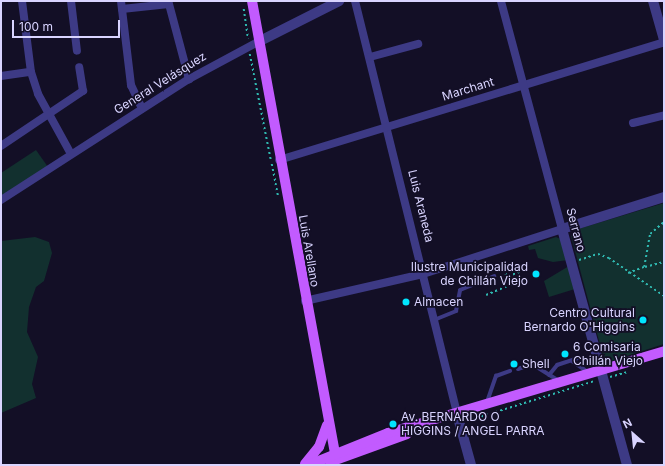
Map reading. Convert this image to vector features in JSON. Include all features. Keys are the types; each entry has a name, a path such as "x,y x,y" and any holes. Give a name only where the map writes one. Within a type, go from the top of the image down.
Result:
{"main road":[{"name":"Luis Arellano","path":"252,1 253,44 279,160 336,459"},
{"path":"324,465 438,420 458,419 486,405 590,374 602,375 664,351"},
{"path":"305,465 319,447 328,423"},
{"path":"309,465 336,459"}],"street":[{"path":"22,1 31,72 46,114 71,154"},
{"path":"71,1 77,51"},
{"name":"General Velásquez","path":"1,200 188,79 253,44 339,1"},
{"name":"Luis Araneda","path":"355,1 388,127 458,419 471,465"},
{"name":"Serrano","path":"501,1 627,465"},
{"path":"653,1 664,41"},
{"path":"142,109 131,85 121,5 169,4 188,79"},
{"name":"Marchant","path":"279,160 664,41"},
{"path":"370,57 418,44"},
{"path":"1,146 4,140 83,91 79,67"},
{"path":"1,76 31,72"},
{"path":"633,123 664,115"},
{"path":"305,301 423,274 664,197"}],"lane":[{"path":"434,320 456,310 460,290 494,276"},
{"path":"549,375 556,366 582,357"},
{"path":"572,361 590,374"},
{"path":"518,369 532,364 561,383"},
{"path":"486,405 496,376 510,372"}],"path":[{"path":"243,1 253,44 280,203"},
{"path":"644,267 650,234 664,222"},
{"path":"571,263 598,254 609,258 627,274 664,296"},
{"path":"500,262 508,276 510,285"},
{"path":"627,274 644,267 664,262"},
{"path":"508,276 525,270"},
{"path":"486,295 526,280"},
{"path":"458,419 602,375 634,370"}],"green space":[{"path":"36,150 48,167 1,197 1,173"},
{"path":"664,203 664,344 605,363 571,236 575,230"},
{"path":"35,237 49,242 52,253 44,281 36,287 29,307 27,332 38,357 32,384 36,398 1,413 1,241"},
{"path":"556,237 563,240 568,260 553,262 538,258 535,249 529,250 528,246"},
{"path":"569,266 575,289 549,297 544,281"}],"place":[{"name":"Ilustre Municipalidad de Chillán Viejo","path":"536,274"},
{"name":"Almacen","path":"406,302"},
{"name":"Centro Cultural Bernardo O'Higgins","path":"643,320"},
{"name":"6 Comisaria Chillán Viejo","path":"565,354"},
{"name":"Shell","path":"514,364"},
{"name":"Av. BERNARDO O HIGGINS / ANGEL PARRA","path":"393,424"}]}
